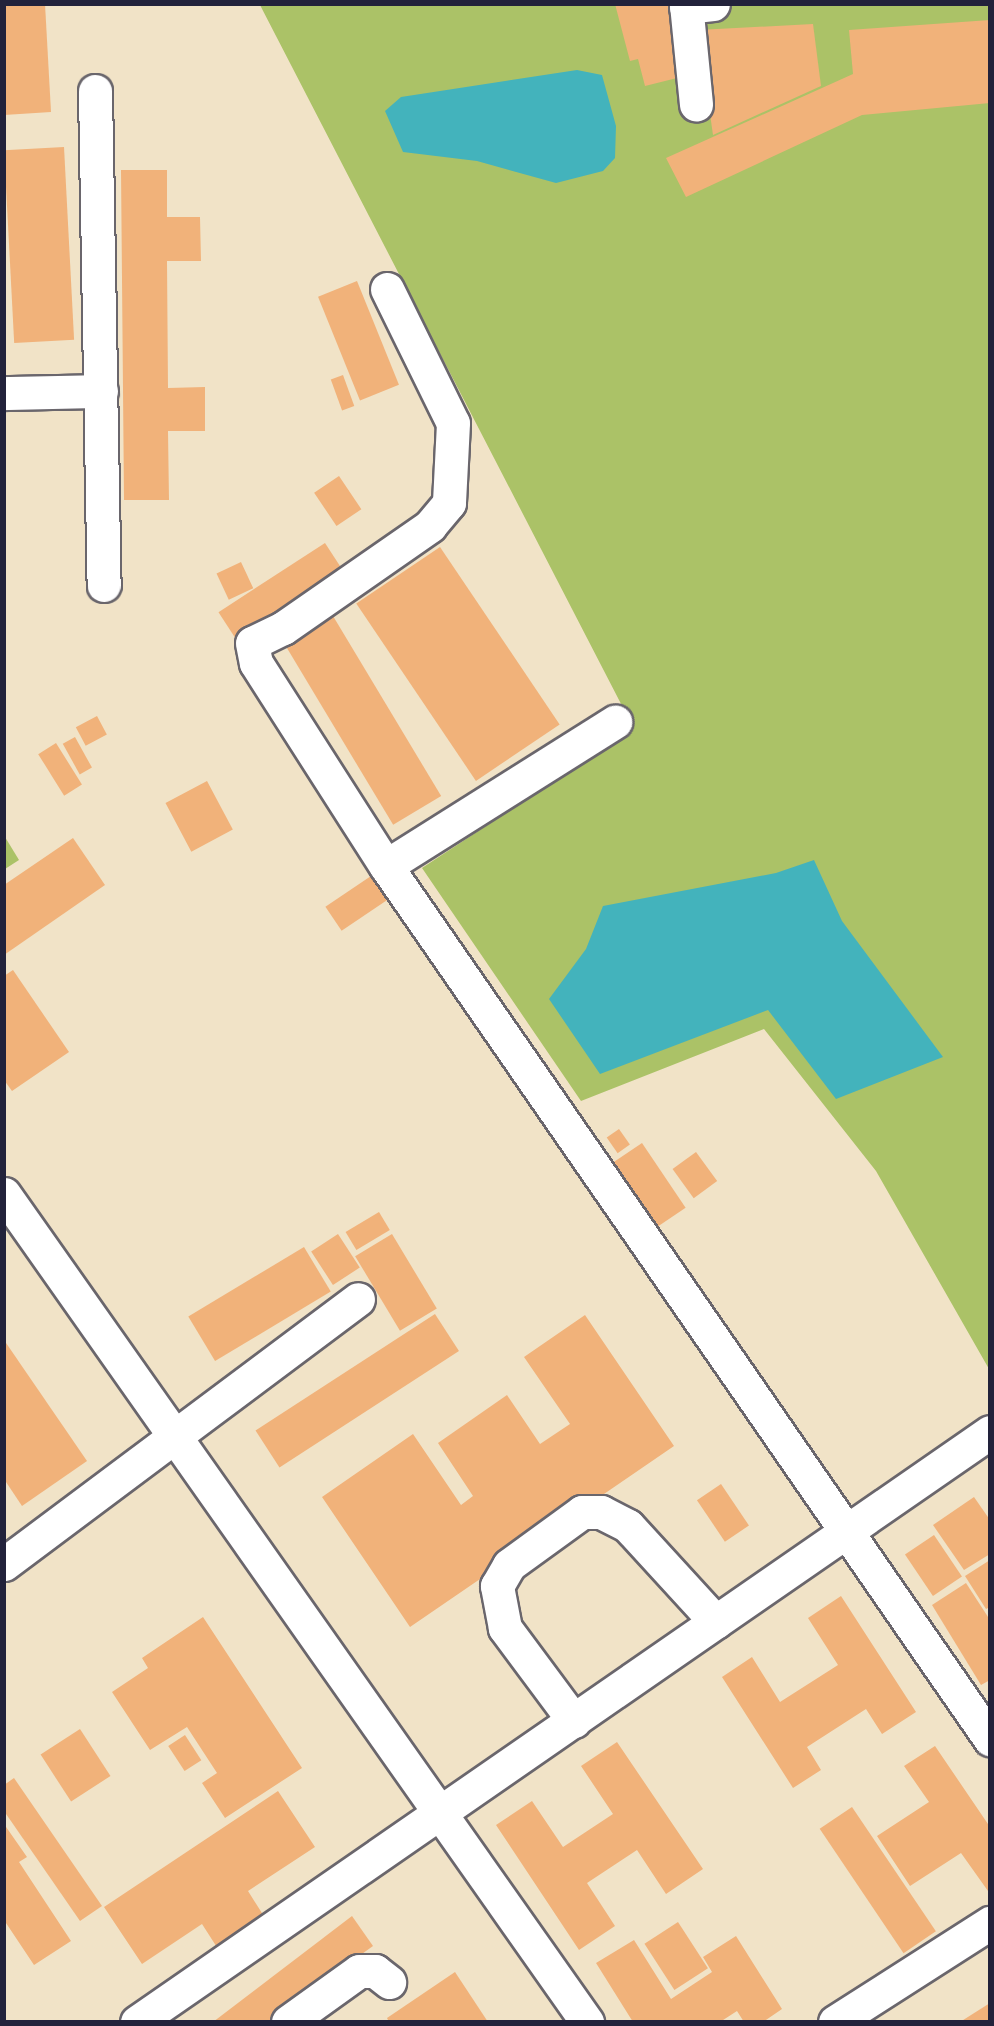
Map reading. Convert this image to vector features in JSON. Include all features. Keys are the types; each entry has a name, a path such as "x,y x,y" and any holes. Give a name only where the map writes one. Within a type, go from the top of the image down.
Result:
{"street":[{"path":"695,5 696,105"},
{"path":"95,91 104,585"},
{"path":"387,289 453,423 449,503 430,526 283,628 252,643 256,663 386,866 990,1739"},
{"path":"4,393 100,391"},
{"path":"386,866 615,722"},
{"path":"4,1194 443,1811 587,2022"},
{"path":"4,1564 358,1299"},
{"path":"137,2022 990,1432"},
{"path":"574,1721 505,1628 497,1586 509,1565 582,1512 601,1512 628,1526 716,1622"},
{"path":"835,2022 990,1923"},
{"path":"288,2022 358,1971 375,1971 389,1982"}],"green space":[{"path":"260,5 989,5 989,1369 876,1171 764,1029 581,1101 422,868 634,729"},
{"path":"5,837 19,860 4,869"}],"water":[{"path":"577,70 602,75 616,126 615,158 603,171 556,183 477,161 403,152 385,111 401,97"},
{"path":"814,860 842,921 943,1057 836,1099 768,1010 600,1074 549,999 586,949 603,906 776,873"}],"building":[{"path":"45,4 51,112 4,115 4,5"},
{"path":"615,4 674,4 681,77 645,86 638,59 630,61"},
{"path":"990,20 990,103 862,115 686,197 666,158 853,74 849,30"},
{"path":"813,24 821,86 713,135 698,30"},
{"path":"64,147 74,340 14,343 4,150"},
{"path":"121,170 167,170 167,217 200,217 201,261 167,261 168,388 205,387 205,431 168,431 169,500 124,500"},
{"path":"357,281 399,385 360,401 318,297"},
{"path":"343,375 354,406 342,410 331,379"},
{"path":"339,476 361,509 336,526 314,493"},
{"path":"325,543 344,572 238,642 218,612"},
{"path":"440,547 560,724 476,781 356,603"},
{"path":"241,562 253,588 229,600 217,573"},
{"path":"333,616 441,796 393,825 285,645"},
{"path":"97,716 107,735 86,746 76,727"},
{"path":"75,737 92,768 80,774 63,744"},
{"path":"56,743 82,785 64,796 38,754"},
{"path":"207,781 233,830 191,852 166,803"},
{"path":"73,838 105,885 4,955 4,885"},
{"path":"371,876 387,900 342,931 325,907"},
{"path":"13,970 69,1052 12,1091 4,1080 4,976"},
{"path":"619,1129 630,1145 618,1153 607,1138"},
{"path":"642,1143 686,1208 657,1227 614,1162"},
{"path":"696,1152 717,1181 694,1198 673,1169"},
{"path":"379,1212 390,1230 356,1250 346,1232"},
{"path":"338,1234 360,1268 333,1285 311,1251"},
{"path":"392,1234 437,1309 400,1331 355,1256"},
{"path":"304,1247 331,1292 215,1361 188,1317"},
{"path":"435,1314 459,1351 279,1467 256,1431"},
{"path":"585,1315 674,1446 410,1627 322,1497 413,1434 461,1505 473,1496 438,1443 507,1395 540,1444 570,1424 524,1357"},
{"path":"4,1340 87,1461 22,1506 4,1479"},
{"path":"721,1484 749,1525 725,1542 697,1500"},
{"path":"974,1497 990,1520 990,1554 964,1570 933,1525"},
{"path":"934,1535 962,1576 933,1596 905,1555"},
{"path":"990,1560 990,1607 986,1609 965,1576"},
{"path":"966,1583 990,1620 990,1680 981,1685 932,1605"},
{"path":"841,1596 916,1712 882,1734 866,1709 807,1747 821,1770 793,1788 722,1677 752,1657 780,1702 838,1665 808,1618"},
{"path":"203,1617 302,1768 225,1818 202,1783 217,1773 187,1727 150,1750 112,1692 148,1668 142,1658"},
{"path":"80,1729 110,1776 71,1802 41,1755"},
{"path":"185,1735 201,1760 185,1771 168,1746"},
{"path":"617,1742 703,1869 666,1894 637,1850 587,1883 615,1926 579,1950 496,1825 532,1801 563,1847 613,1814 581,1766"},
{"path":"935,1746 990,1827 988,1891 961,1853 910,1886 877,1836 929,1802 904,1766"},
{"path":"14,1778 102,1906 80,1921 4,1811 4,1785"},
{"path":"278,1791 315,1847 248,1891 267,1921 220,1952 202,1924 142,1964 104,1907"},
{"path":"852,1807 936,1931 904,1953 820,1829"},
{"path":"4,1824 27,1857 19,1862 71,1941 34,1965 4,1920"},
{"path":"352,1916 373,1946 267,2022 213,2022"},
{"path":"678,1922 708,1968 674,1990 644,1944"},
{"path":"736,1936 782,2009 763,2022 744,2022 737,2011 720,2022 633,2022 596,1963 634,1940 671,1999 712,1972 703,1957"},
{"path":"455,1972 488,2022 389,2022 387,2018"},
{"path":"990,2003 990,2022 960,2022"}]}
